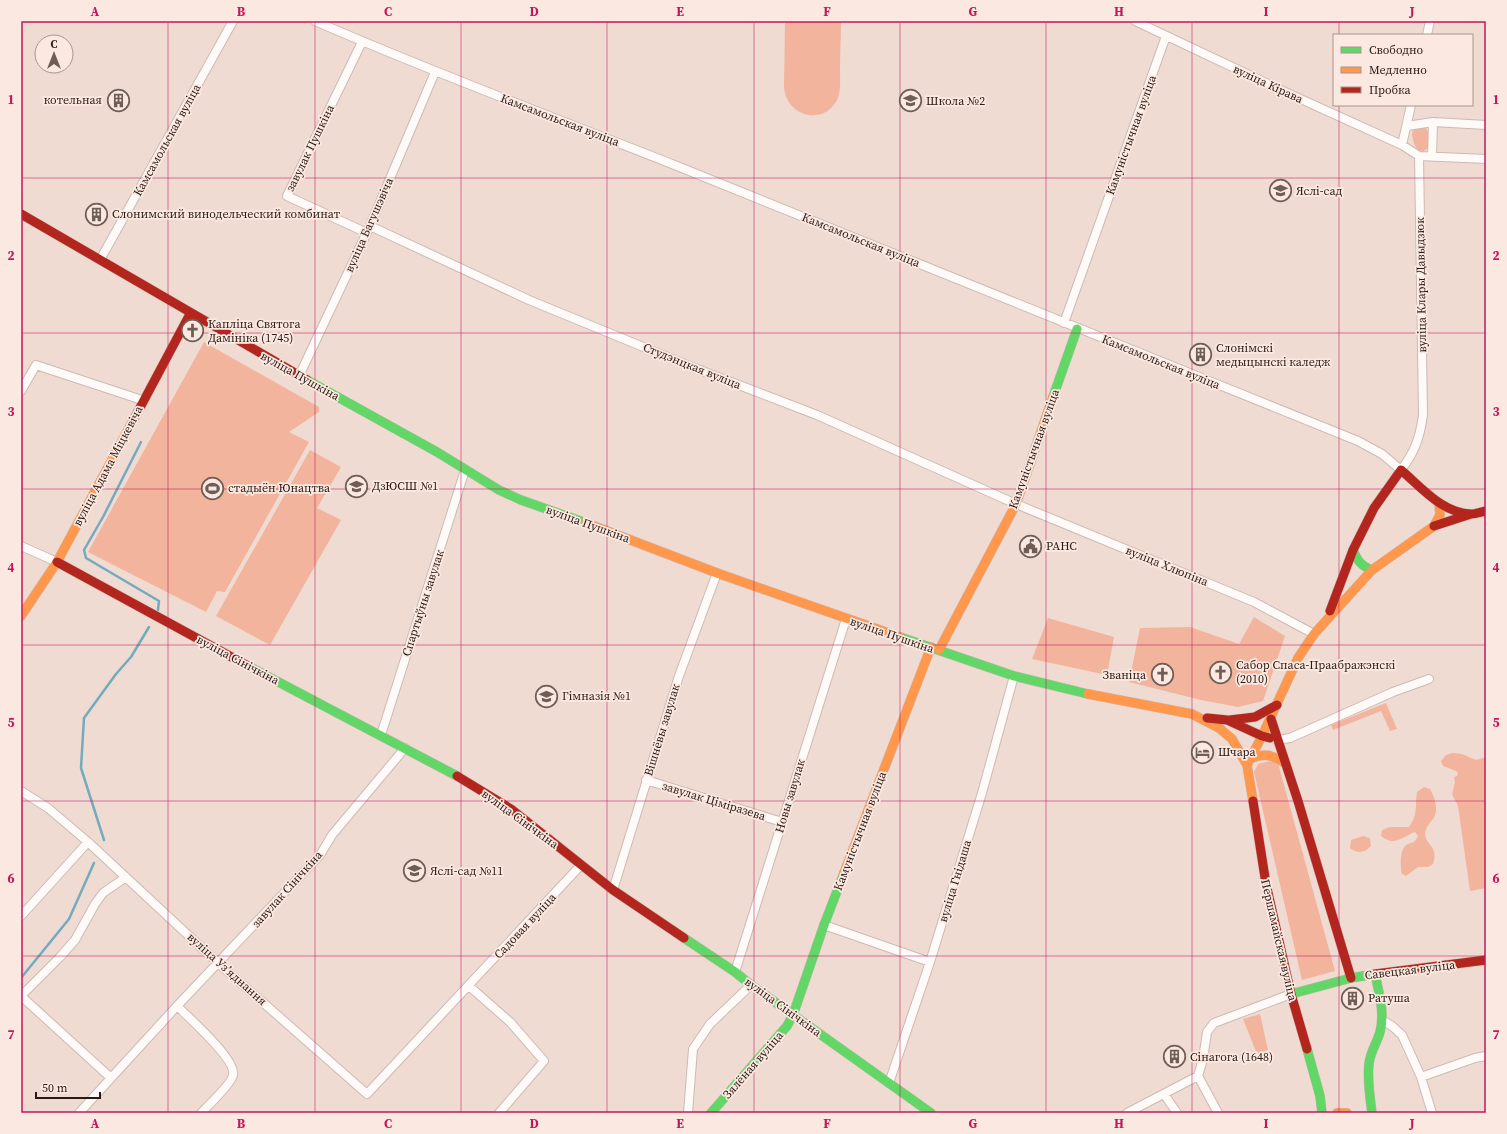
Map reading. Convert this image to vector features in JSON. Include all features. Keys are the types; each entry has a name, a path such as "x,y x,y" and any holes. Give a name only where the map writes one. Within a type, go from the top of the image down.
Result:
{"main road":[{"name":"вуліца Пушкіна","path":"21,214 190,314 430,449 499,490 521,500 846,619 1014,676 1090,695 1175,710 1204,718 1222,729 1240,749 1249,762"},
{"name":"вуліца Адама Міцкевіча","path":"21,616 57,562 142,400 190,314"},
{"name":"Камуністычная вуліца","path":"793,1015 824,925 935,649 1016,504 1077,329"},
{"path":"1328,617 1353,550 1374,508 1402,470 1439,503 1454,510 1471,514"},
{"path":"1434,526 1440,515 1439,503"},
{"path":"1249,762 1298,658 1314,634 1328,617 1372,570 1434,526 1471,514 1486,511"},
{"path":"1353,550 1356,559 1365,568 1372,570"},
{"name":"вуліца Сінічкіна","path":"57,562 251,668 405,748 476,787 511,809 613,890 736,972 751,985 931,1113"},
{"path":"1227,720 1248,720 1258,717 1277,705"},
{"name":"вуліца Пушкіна","path":"1204,718 1227,720 1262,736"},
{"path":"1270,719 1276,740 1286,764 1350,978"},
{"path":"1222,729 1240,736 1262,736 1276,740"},
{"path":"1249,762 1257,755 1270,754 1276,756 1286,764"},
{"name":"Першамайская вуліца","path":"1249,762 1266,884 1291,994 1320,1096 1322,1113"},
{"name":"Савецкая вуліца","path":"1291,994 1350,978 1486,960"},
{"path":"1372,1113 1369,1063 1380,1032 1382,1020 1375,974"},
{"name":"Зялёная вуліца","path":"711,1113 787,1026 793,1015"},
{"path":"1337,1113 1347,1113"}],"street":[{"name":"Камсамольская вуліца","path":"100,260 234,21"},
{"name":"Камсамольская вуліца","path":"315,21 435,72 677,166 1077,329 1358,441 1382,454 1402,470"},
{"name":"вуліца Кірава","path":"1135,21 1402,145"},
{"path":"1427,34 1430,21"},
{"name":"Камуністычная вуліца","path":"1064,323 1166,36"},
{"name":"завулак Пушкіна","path":"362,42 287,196 369,230"},
{"name":"вуліца Багушэвіча","path":"299,376 369,230 435,72"},
{"path":"1411,106 1402,145 1420,156 1486,159"},
{"path":"1407,126 1433,122 1486,125"},
{"path":"1432,157 1433,122"},
{"name":"вуліца Клары Давыдзюк","path":"1402,470 1411,458 1418,442 1421,433 1423,415 1420,156"},
{"name":"Студэнцкая вуліца","path":"369,230 529,300 692,367 817,416 1016,504"},
{"path":"21,391 36,365 142,400"},
{"name":"Спартыўны завулак","path":"381,735 465,470"},
{"name":"вуліца Хлюпіна","path":"1016,504 1254,602 1314,634"},
{"path":"21,546 57,562"},
{"name":"Вішнёвы завулак","path":"613,890 679,676 717,572"},
{"name":"Новы завулак","path":"736,972 846,619"},
{"name":"вуліца Гнідаша","path":"889,1083 930,962 982,793 1014,676"},
{"path":"1276,740 1290,738 1393,692 1429,679"},
{"name":"завулак Сінічкіна","path":"79,1113 177,1006 320,855 332,835 405,748"},
{"name":"завулак Ціміразева","path":"646,780 782,822"},
{"name":"вуліца Узʼяднання","path":"21,791 48,808 88,842 218,964 367,1094"},
{"path":"21,916 88,842"},
{"name":"Садовая вуліца","path":"367,1094 581,865"},
{"path":"111,1078 21,996 75,940 95,904 103,894 126,877"},
{"path":"824,925 930,962"},
{"path":"688,1113 693,1049 710,1024 751,985"},
{"path":"469,986 510,1022 544,1061 499,1113"},
{"name":"Савецкая вуліца","path":"1198,1076 1203,1059 1207,1032 1214,1023 1291,994"},
{"path":"177,1006 226,1055 232,1066 234,1075 229,1083 201,1113"},
{"path":"1382,1020 1402,1035 1421,1077 1432,1113"},
{"path":"1421,1077 1475,1058 1486,1056"},
{"path":"1126,1113 1198,1076 1218,1113"},
{"path":"1164,1094 1177,1113"}],"shaded area":[{"path":"785,21 841,21 839,95 832,107 824,113 807,115 791,105 786,97 784,87"},
{"path":"1425,127 1429,134 1430,141 1428,147 1421,151 1417,149 1414,143 1412,133 1414,129"},
{"name":"стадыён Юнацтва","path":"204,342 319,407 319,412 289,432 309,442 225,592 217,591 206,612 88,552"},
{"path":"310,450 341,467 317,508 341,520 270,645 216,616"},
{"path":"1254,617 1285,636 1263,701 1238,707 1201,700 1129,682 1140,628 1190,627 1239,644"},
{"path":"1048,618 1114,637 1107,675 1032,659"},
{"path":"1386,703 1397,729 1390,731 1381,711 1333,730 1331,725"},
{"path":"1452,753 1462,754 1476,760 1486,757 1486,888 1470,891 1458,806 1452,794 1455,782 1454,777 1457,776 1458,773 1443,766 1441,761 1446,755"},
{"path":"1269,761 1278,763 1335,971 1302,980 1254,772 1258,764"},
{"path":"1424,787 1430,789 1436,804 1435,816 1427,827 1425,833 1427,841 1433,849 1433,864 1428,867 1418,867 1406,876 1402,874 1401,871 1403,848 1413,842 1418,836 1415,832 1398,840 1390,841 1381,836 1382,830 1390,827 1409,827 1415,815 1417,792"},
{"path":"1363,836 1370,838 1371,846 1369,848 1358,852 1350,848 1351,840"},
{"path":"1260,1014 1268,1050 1257,1054 1243,1019"}],"waterway":[{"path":"141,442 103,517 84,550 86,558 159,601 158,610"},
{"path":"104,840 81,768 84,718 116,674 131,657 149,627"},
{"path":"21,978 69,919 94,863"}],"traffic: fast":[{"path":"1053,397 1077,329"},
{"path":"307,380 437,452 499,490 521,500 586,523"},
{"path":"1353,550 1360,562 1365,567 1372,570"},
{"path":"900,637 1014,676 1088,694"},
{"path":"248,666 457,776"},
{"path":"711,1113 787,1026 793,1015 824,925 844,873"},
{"path":"684,938 735,972 751,985 931,1113"},
{"path":"1291,994 1351,978 1375,974 1381,1003 1382,1018 1380,1032 1371,1055 1368,1070 1372,1113"},
{"path":"1307,1049 1320,1096 1322,1113"}],"traffic: slow":[{"path":"939,650 1016,504 1053,397"},
{"path":"21,616 57,562 135,417"},
{"path":"1247,765 1298,658 1314,634 1372,570 1434,526 1440,515 1439,503"},
{"path":"586,523 717,573 900,637"},
{"path":"844,873 931,647"},
{"path":"1088,694 1192,714 1219,728 1232,739 1247,765 1253,801"},
{"path":"1250,759 1265,755 1277,758 1286,764"},
{"path":"1337,1113 1347,1113"}],"traffic: jam":[{"path":"21,214 307,380"},
{"path":"135,417 190,314"},
{"path":"1330,611 1353,550 1374,508 1401,470 1424,491 1441,504 1451,509 1460,513 1471,514 1486,511"},
{"path":"1434,526 1471,514"},
{"path":"57,562 248,666"},
{"path":"1230,720 1255,717 1277,705"},
{"path":"1207,718 1227,720 1262,736 1270,738"},
{"path":"1271,719 1298,801 1351,978"},
{"path":"457,776 511,809 613,890 684,938"},
{"path":"1253,801 1266,884 1291,994 1307,1049"},
{"path":"1375,974 1486,960"}],"place":[{"name":"котельная","path":"118,100"},
{"name":"Школа №2","path":"910,101"},
{"name":"Яслі-сад","path":"1281,191"},
{"name":"Слонимский винодельческий комбинат","path":"97,214"},
{"name":"Капліца Святога Дамініка (1745)","path":"193,331"},
{"name":"Слонімскі медыцынскі каледж","path":"1200,355"},
{"name":"ДзЮСШ №1","path":"356,486"},
{"name":"стадыён Юнацтва","path":"212,488"},
{"name":"РАНС","path":"1030,546"},
{"name":"Сабор Спаса-Праабражэнскі (2010)","path":"1221,672"},
{"name":"Званіца","path":"1162,675"},
{"name":"Гімназія №1","path":"547,696"},
{"name":"Шчара","path":"1202,752"},
{"name":"Яслі-сад №11","path":"414,871"},
{"name":"Ратуша","path":"1353,998"},
{"name":"Сінагога (1648)","path":"1174,1057"}]}
